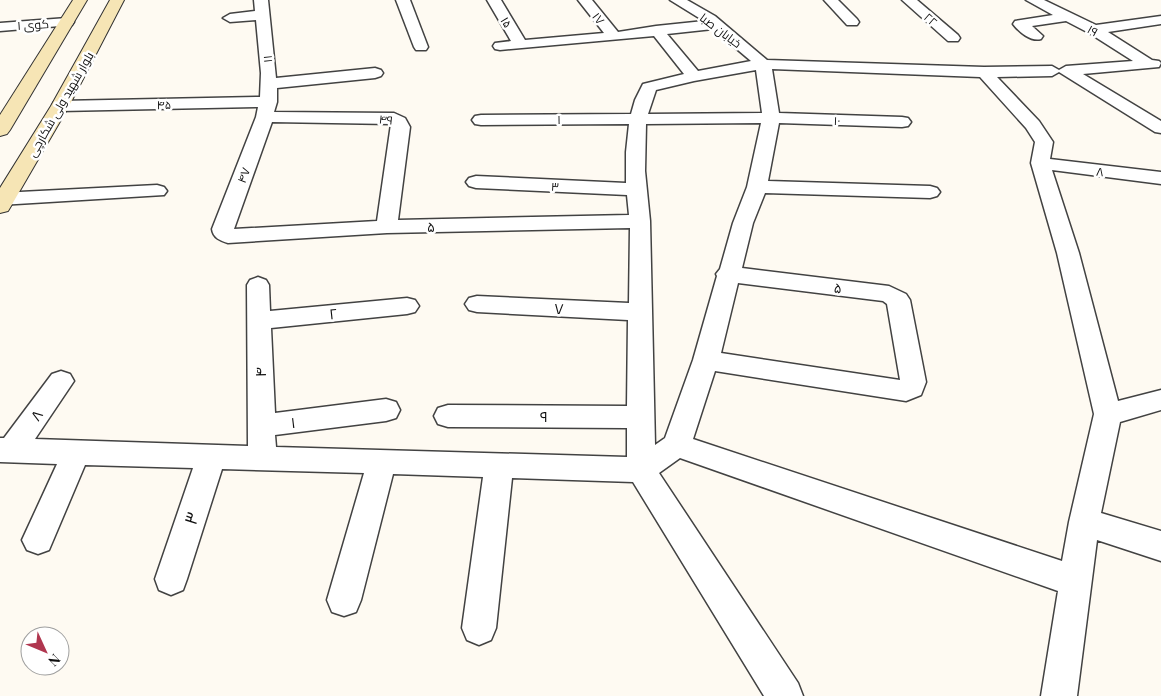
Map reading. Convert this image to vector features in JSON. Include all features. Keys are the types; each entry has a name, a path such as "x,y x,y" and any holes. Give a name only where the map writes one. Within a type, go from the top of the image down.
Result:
{"main road":[{"path":"0,130 80,0"},
{"name":"بلوار شهید ولی شکارچی","path":"1,202 60,106 117,0"}],"street":[{"path":"403,0 420,47"},
{"name":"۱۵","path":"494,0 520,44"},
{"name":"۱۷","path":"585,0 614,37"},
{"name":"خیابان صبا","path":"677,0 715,24 764,64"},
{"path":"830,0 852,22"},
{"name":"۲۲","path":"910,0 953,38"},
{"name":"۱۹","path":"1033,0 1094,30 1155,64"},
{"path":"230,18 262,8"},
{"name":"۱۱","path":"262,8 270,84 267,110"},
{"path":"1036,36 1020,24 1068,17"},
{"path":"1094,30 1161,20"},
{"name":"کوی ۱","path":"0,26 67,22"},
{"path":"500,46 614,37 656,30 715,24"},
{"path":"656,30 694,76"},
{"path":"6,450 641,470 677,444 706,360 742,223 757,187 771,118 764,64"},
{"path":"785,696 641,470 640,221 635,190 638,118 649,87 694,76 764,64 984,72 1052,71"},
{"path":"1155,64 1066,71 1160,127"},
{"path":"984,72 1033,124 1044,142 1040,164 1068,253 1108,414 1084,522 1059,696"},
{"path":"270,84 375,73"},
{"name":"۴۵","path":"60,106 267,110"},
{"name":"۴۹","path":"267,110 394,118 400,122 401,127 387,227"},
{"name":"۴۷","path":"223,232 267,110"},
{"name":"۱","path":"481,120 771,118"},
{"name":"۱۰","path":"771,118 902,122"},
{"name":"۸","path":"1040,164 1161,178"},
{"name":"۳","path":"476,182 635,190"},
{"path":"757,187 930,192"},
{"path":"1,202 158,191"},
{"name":"۵","path":"223,232 228,236 387,227 640,221"},
{"name":"۵","path":"706,360 906,391 912,388 898,300 889,294 728,274"},
{"name":"۴","path":"258,285 262,458"},
{"name":"۷","path":"477,304 640,312"},
{"name":"۲","path":"258,321 407,306"},
{"name":"۸","path":"6,450 61,381"},
{"path":"1108,414 1161,400"},
{"name":"۱","path":"261,426 386,410"},
{"name":"۹","path":"448,416 641,417"},
{"path":"677,444 1075,581"},
{"path":"38,540 76,452"},
{"name":"۳","path":"171,579 211,457"},
{"path":"344,600 381,463"},
{"path":"478,628 499,467"},
{"path":"1084,522 1161,546"}]}
